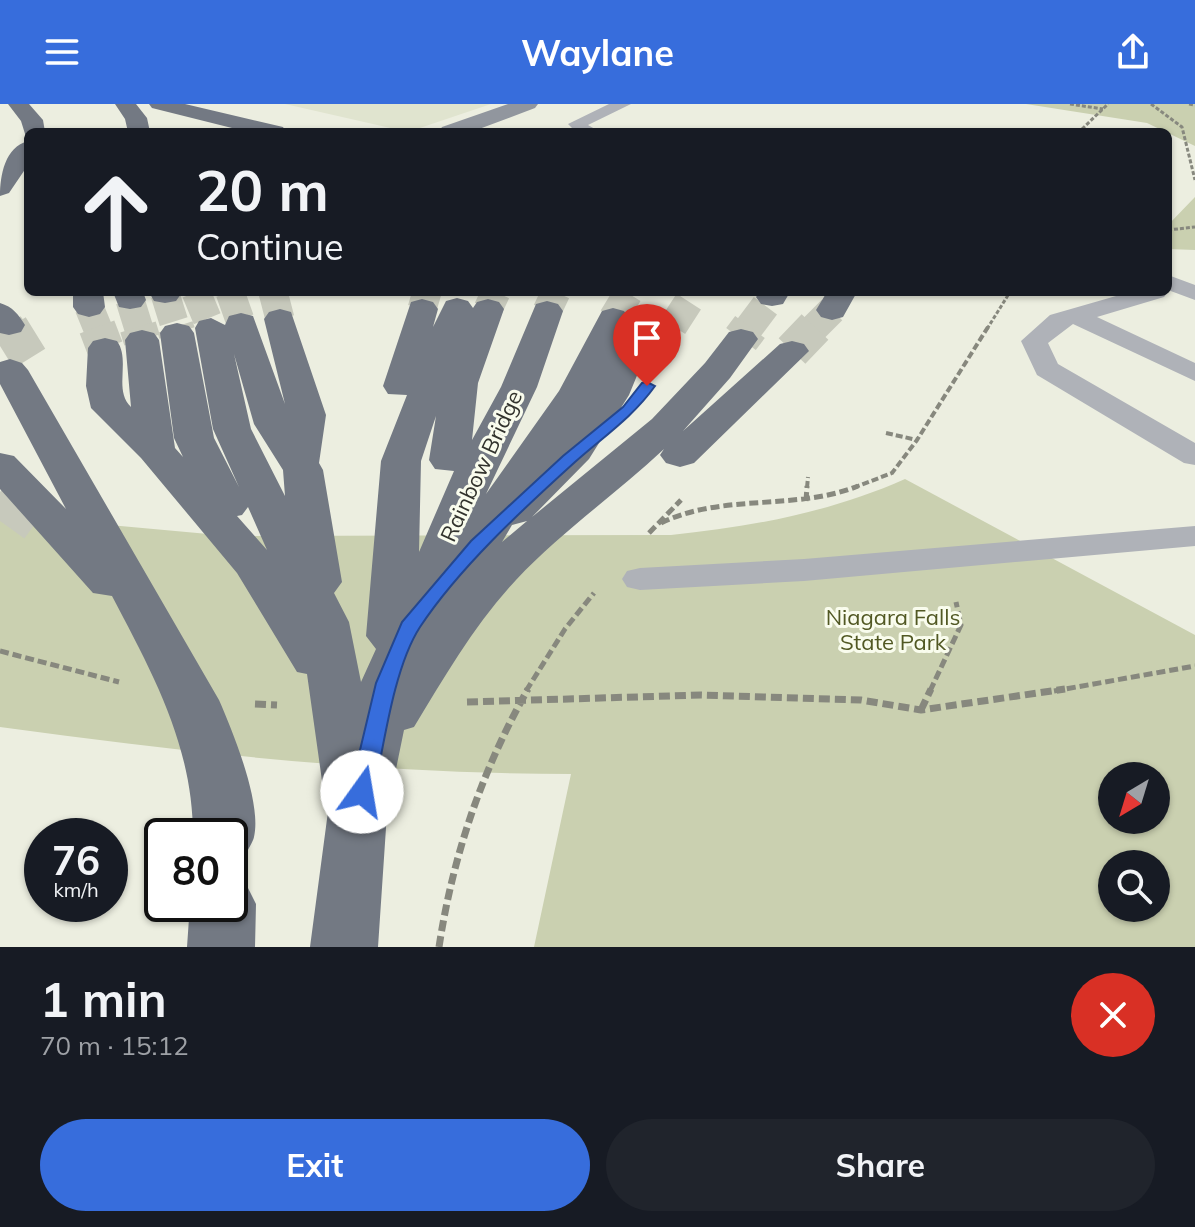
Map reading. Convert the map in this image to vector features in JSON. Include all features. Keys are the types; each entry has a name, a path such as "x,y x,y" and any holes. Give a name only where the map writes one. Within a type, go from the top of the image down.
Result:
{"highway":[{"path":"0,118 17,104 32,120 33,128"},
{"path":"125,104 136,118 138,128"},
{"path":"159,104 260,128"},
{"path":"0,188 24,154"},
{"path":"357,813 397,571 400,466 581,318"},
{"path":"410,627 497,550 579,466 700,394 717,376 581,318"},
{"path":"380,682 640,398 581,318"},
{"path":"579,466 576,393 581,318"},
{"path":"397,571 457,467 460,383 581,318"},
{"name":"Rainbow Bridge","path":"344,947 357,813 372,749 380,682 410,627 457,467 519,387 581,318"},
{"path":"280,319 307,415 302,466 324,622"},
{"path":"193,331 194,438 198,465 256,566 380,682"},
{"path":"193,331 273,424 302,466"},
{"path":"193,331 198,465"},
{"path":"105,348 104,399 110,408 198,465 324,622 380,682"},
{"path":"380,682 478,595 497,550 579,466 792,351"},
{"path":"14,379 25,442 66,476"},
{"path":"14,379 53,399 66,476 179,668 199,710 214,765 221,818"},
{"path":"1,466 153,627"},
{"path":"221,947 222,922"}],"main road":[{"path":"471,128 528,104"}],"lane":[{"path":"581,128 576,124 623,104"},
{"path":"1145,296 1059,320 1034,341 1047,369 1195,456"},
{"path":"1076,316 1195,373"},
{"path":"640,579 1195,536"}],"path":[{"path":"1070,104 1103,109"},
{"path":"1083,128 1108,104"},
{"path":"1151,104 1182,127 1195,180"},
{"path":"1189,104 1195,105"},
{"path":"1189,158 1195,159"},
{"path":"1172,230 1195,227"},
{"path":"641,543 663,522 688,511 832,497 886,476 898,468 1007,296"},
{"path":"886,433 917,440"},
{"path":"806,501 808,477"},
{"path":"921,710 961,625 947,557"},
{"path":"439,947 468,825 500,741 547,655 597,589"},
{"path":"0,651 135,686"},
{"path":"465,702 701,695 861,700 921,710 996,701 1195,666"},
{"path":"245,704 287,706"}],"shaded area":[{"path":"285,104 491,104 420,128 390,128"}],"green space":[{"path":"1026,104 1195,104 1195,146 1172,135 1172,128 1157,128 1147,123"},
{"path":"1195,197 1195,250 1172,249 1172,221"},
{"name":"Niagara Falls State Park","path":"905,479 1195,635 1195,947 534,947 571,774 356,766 142,745 0,727 0,515 230,536 671,535 731,528 848,501"}],"tunnel":[{"path":"166,296 176,329"},
{"path":"198,296 211,328"},
{"path":"231,296 241,323"},
{"path":"274,296 280,319"},
{"path":"422,309 426,296"},
{"path":"488,309 494,296"},
{"path":"547,311 554,296"},
{"path":"613,318 627,296"},
{"path":"673,326 692,296"},
{"path":"748,329 772,297"},
{"path":"130,300 139,329"},
{"path":"89,307 98,329"},
{"path":"815,327 832,310"},
{"path":"9,325 12,329"},
{"path":"10,327 33,364"},
{"path":"97,327 105,348"},
{"path":"138,327 142,340"},
{"path":"175,327 177,333"},
{"path":"741,339 750,327"},
{"path":"792,351 815,327"},
{"path":"0,492 57,533"}],"route":[{"path":"362,792 387,683 410,627 478,545 569,459 628,410 647,386"}]}
